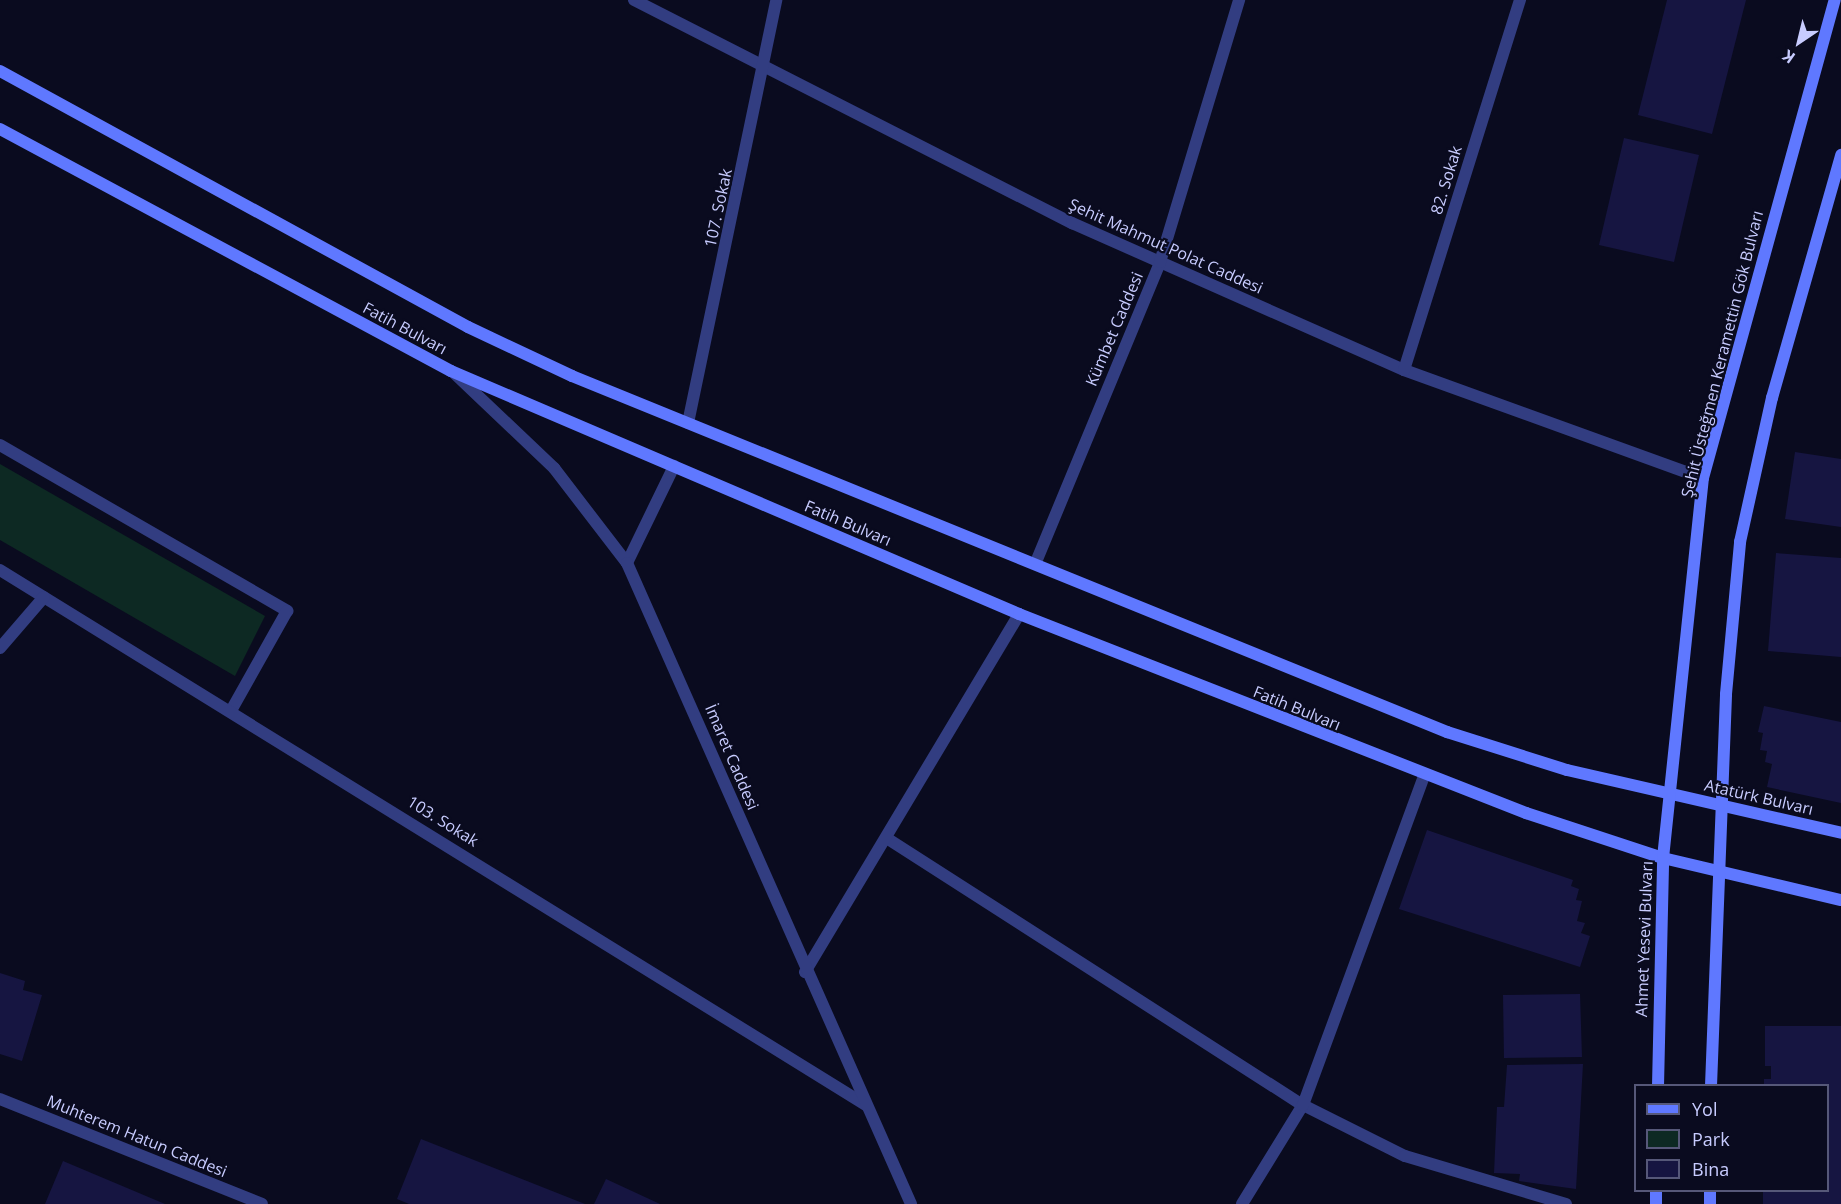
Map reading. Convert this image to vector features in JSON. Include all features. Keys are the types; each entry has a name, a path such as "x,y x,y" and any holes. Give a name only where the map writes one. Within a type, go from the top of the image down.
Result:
{"main road":[{"name":"Şehit Üsteğmen Keramettin Gök Bulvarı","path":"1670,794 1682,635 1703,478 1834,0"},
{"name":"Fatih Bulvarı","path":"0,71 468,327 688,423 1036,562 1447,732 1567,770 1670,794"},
{"name":"Fatih Bulvarı","path":"0,129 451,371 1018,614 1424,777 1663,858 1717,870"},
{"path":"1711,1084 1720,804 1740,542 1772,398 1841,155"},
{"name":"Atatürk Bulvarı","path":"1670,794 1841,833"},
{"name":"Ahmet Yesevi Bulvarı","path":"1658,1084 1663,858 1670,794"},
{"path":"1717,870 1841,900"}],"street":[{"name":"Şehit Mahmut Polat Caddesi","path":"634,0 1072,223 1404,370 1703,478"},
{"name":"107. Sokak","path":"688,423 766,67 776,0"},
{"name":"Kümbet Caddesi","path":"1036,562 1160,262 1239,0"},
{"name":"82. Sokak","path":"1404,370 1520,0"},
{"name":"İmaret Caddesi","path":"451,371 554,468 627,563 805,972 911,1204"},
{"path":"0,445 287,611 232,709"},
{"path":"627,563 674,466"},
{"name":"103. Sokak","path":"0,570 232,709 866,1105"},
{"path":"0,648 44,597"},
{"path":"805,972 888,838 1018,614"},
{"path":"1242,1204 1303,1106 1424,777"},
{"path":"888,838 1303,1106 1405,1156 1566,1204"},
{"name":"Muhterem Hatun Caddesi","path":"0,1100 262,1204"}],"green space":[{"path":"0,464 265,616 235,676 0,540"}],"building":[{"path":"1667,0 1746,0 1712,134 1638,115"},
{"path":"1624,138 1699,155 1674,262 1599,245"},
{"path":"1795,452 1841,459 1841,527 1785,519"},
{"path":"1776,553 1841,558 1841,657 1768,651"},
{"path":"1764,706 1841,722 1841,803 1767,787 1772,764 1765,762 1767,751 1760,750 1763,733 1758,732"},
{"path":"1427,830 1573,880 1571,886 1579,889 1576,900 1582,901 1577,921 1585,923 1581,933 1590,936 1580,967 1399,909"},
{"path":"0,973 25,981 23,990 42,995 22,1061 0,1054"},
{"path":"1580,994 1582,1057 1504,1058 1503,995"},
{"path":"1765,1026 1841,1026 1841,1204 1763,1204 1763,1192 1829,1192 1829,1084 1764,1084 1764,1079 1771,1079 1771,1066 1765,1066"},
{"path":"1583,1064 1576,1189 1519,1181 1520,1174 1494,1173 1497,1107 1504,1107 1507,1065"},
{"path":"421,1139 585,1204 409,1204 397,1199"},
{"path":"63,1161 165,1204 45,1204"},
{"path":"606,1179 660,1204 594,1204"}]}
